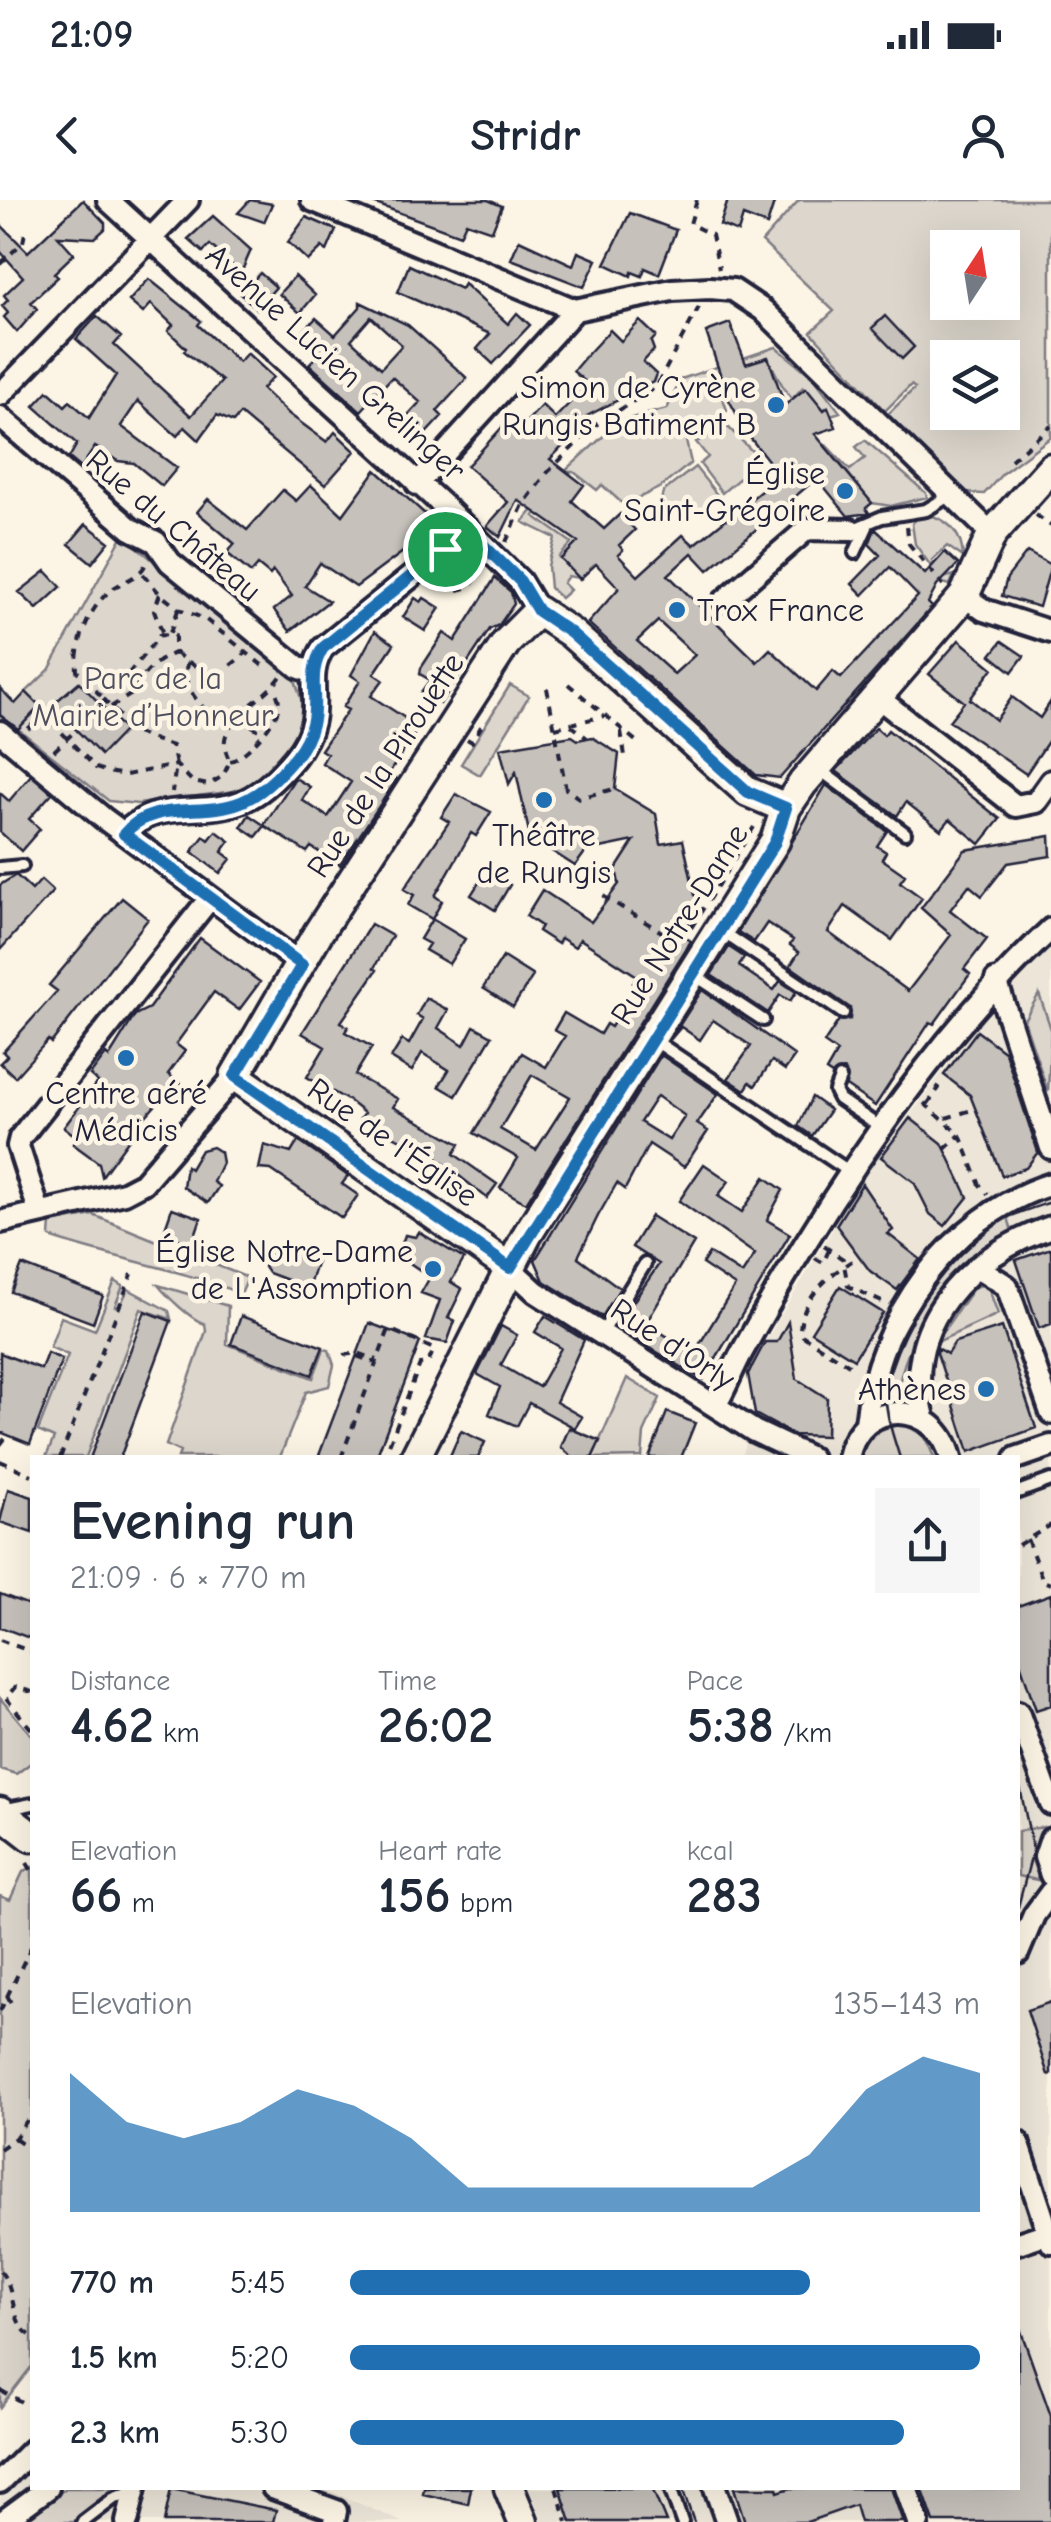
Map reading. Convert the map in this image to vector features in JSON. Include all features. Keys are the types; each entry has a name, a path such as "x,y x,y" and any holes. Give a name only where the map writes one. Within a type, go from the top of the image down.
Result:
{"street":[{"name":"Avenue Lucien Grelinger","path":"108,200 468,530 520,581 538,611 571,633 748,792 786,808"},
{"path":"0,395 188,200"},
{"path":"312,200 574,310 644,295 732,290 763,310 992,534"},
{"path":"418,484 574,310"},
{"name":"Rue du Château","path":"0,417 130,529 158,544 170,562 298,667 312,673"},
{"name":"Rue Notre-Dame","path":"416,1455 510,1268 775,842 786,808 956,594 992,534 1051,468"},
{"path":"724,600 807,529 859,528"},
{"path":"124,834 147,814 240,803 262,790 308,737 318,703 312,673 323,648 468,530"},
{"path":"956,594 984,610 1051,632"},
{"name":"Rue de la Pirouette","path":"235,1076 465,703 520,624 538,611"},
{"path":"876,696 1016,806 1036,802 1051,780"},
{"path":"10,734 124,834 302,965"},
{"path":"39,1211 20,1153 20,1138 210,898"},
{"path":"714,1406 740,1355 850,1172 996,980 1051,929"},
{"path":"996,980 1051,1148"},
{"path":"0,1222 124,1193 143,1183 235,1076"},
{"name":"Rue de l'Église","path":"235,1076 510,1268"},
{"path":"866,1423 874,1376 890,1329 948,1252 978,1218 1051,1184"},
{"path":"950,1455 946,1441 924,1418 917,1390 924,1337 977,1267 1000,1247 1051,1226"},
{"path":"977,1267 1007,1286 1051,1413"},
{"name":"Rue d'Orly","path":"510,1268 536,1292 601,1334 781,1447 803,1455"},
{"path":"849,1455 856,1434 866,1423 898,1411 924,1418"},
{"path":"1020,1457 1051,1446"},
{"path":"1020,1718 1051,1804"},
{"path":"6,1810 30,1850"},
{"path":"1051,1838 1045,1857 1051,1875"},
{"path":"1020,1948 1034,1915 1051,1892"},
{"path":"1020,2148 1050,2238 1020,2243"},
{"path":"0,2482 30,2452"},
{"path":"2,2522 45,2490"},
{"path":"127,2522 134,2490"},
{"path":"278,2490 336,2511 334,2522"},
{"path":"510,2490 523,2522"},
{"path":"716,2490 727,2522"},
{"path":"907,2490 918,2522"}],"lane":[{"path":"855,553 859,528 882,517 941,505 949,496"},
{"path":"815,767 905,833"},
{"path":"0,868 22,866"},
{"path":"720,930 844,1013"},
{"path":"692,974 763,1020"},
{"path":"650,1038 850,1172"},
{"path":"840,1078 836,1085 839,1099 882,1128"},
{"path":"601,1334 645,1264"},
{"path":"1020,1491 1051,1480"},
{"path":"84,2522 112,2499 132,2490"},
{"path":"671,2490 682,2522"}],"path":[{"path":"504,546 548,474 594,426 656,387 722,265 712,235 690,224 698,200"},
{"path":"0,264 23,242 26,233"},
{"path":"1011,460 1051,426"},
{"path":"1032,512 1051,526"},
{"path":"906,513 909,544 956,594"},
{"path":"158,544 142,574 100,599 80,640 77,671 136,733 172,746 176,765 172,800"},
{"path":"458,590 470,588 484,566"},
{"path":"142,574 179,609 205,619 280,678"},
{"path":"160,594 154,610 167,634 178,640 176,652"},
{"path":"102,698 117,675 129,673 167,634 179,609"},
{"path":"110,707 134,692 137,681 165,655 176,652"},
{"path":"176,652 188,662 220,674 246,653"},
{"path":"188,662 186,679 194,697 216,720 229,726"},
{"path":"230,761 225,742 229,726 274,688 286,670"},
{"path":"568,684 637,742"},
{"path":"176,765 192,782 208,785 223,776 230,761 249,752 276,717 280,704 274,688"},
{"path":"547,688 566,790 579,798 618,788"},
{"path":"10,734 44,714 96,768 126,775 176,765"},
{"path":"554,728 604,716"},
{"path":"238,717 261,732"},
{"path":"571,724 588,738"},
{"path":"47,758 76,730"},
{"path":"621,732 626,762"},
{"path":"602,896 665,934"},
{"path":"932,1084 939,1088 924,1104 946,1118 960,1135 980,1185 991,1198"},
{"path":"946,1118 975,1109"},
{"path":"945,1149 960,1135"},
{"path":"823,1246 843,1259 848,1286 893,1307"},
{"path":"815,1258 822,1263 829,1250"},
{"path":"852,1262 826,1277 800,1319 800,1334 854,1368"},
{"path":"61,1455 132,1274"},
{"path":"342,1455 389,1329 434,1349 428,1363 420,1364 385,1455"},
{"path":"344,1356 377,1362"},
{"path":"0,1445 7,1436"},
{"path":"0,1460 30,1474"},
{"path":"1020,1543 1051,1524"},
{"path":"1027,1539 1043,1581 1051,1584"},
{"path":"0,1640 30,1651"},
{"path":"30,1691 15,1687 6,1698 30,1728"},
{"path":"0,2011 30,1948"},
{"path":"7,1995 12,2005"},
{"path":"0,2149 15,2138 30,2116"},
{"path":"15,2138 30,2149"},
{"path":"0,2271 6,2277 18,2324 30,2334"},
{"path":"0,2390 27,2405"},
{"path":"557,2490 568,2522"}],"shaded area":[{"path":"1051,943 1051,2522 543,2522 530,2490 1020,2490 1020,1455 743,1455 755,1414 748,1374 765,1342 866,1174 1006,987"},
{"path":"30,2466 30,2490 328,2490 402,2522 0,2522 0,2493"}],"green space":[{"path":"799,200 1051,200 1051,437 1004,472 984,494 965,493 887,415 915,388 911,385 885,411 811,332 834,311 762,242"},
{"path":"776,347 813,377 840,412 831,415 827,407 814,420 822,408 803,387 792,399 767,357 721,373 717,381 727,410 723,413 726,421 686,441 691,463 661,487 624,505 602,485 597,490 574,472 566,472 534,516 572,543 559,557 579,578 568,576 563,583 570,590 561,598 550,588 548,566 555,538 523,522 563,473 620,421 667,409 681,379"},
{"path":"728,427 761,460 722,493 700,464 708,457 696,442"},
{"path":"865,440 927,497 891,506 872,503 827,447 805,464 819,444 825,444 850,470 865,458 856,447"},
{"path":"695,467 718,496 702,509 656,522 663,492"},
{"path":"933,516 951,527 961,543 963,557 947,546 932,560 943,578 954,575 950,585 943,583 915,544 912,524 917,518"},
{"name":"Parc de la Mairie d’Honneur","path":"123,535 295,680 305,711 299,732 273,765 242,790 138,804 109,801 18,729 40,707 26,692 49,670"},
{"path":"510,685 529,696 480,775 461,764"},
{"path":"1039,994 1051,1029 1048,1092 1024,1020"},
{"path":"1007,1213 1012,1232 975,1262 941,1298 914,1340 899,1385 881,1385 905,1317 970,1240"},
{"path":"93,1215 248,1278 241,1294 50,1237 51,1223"},
{"path":"115,1281 123,1286 115,1306 119,1308 128,1289 169,1311 171,1319 141,1309 87,1455 47,1455 54,1438 38,1431 68,1355 50,1347 61,1317 95,1330"},
{"path":"987,1284 998,1314 935,1343 974,1287"},
{"path":"158,1285 228,1306 227,1344 313,1378 324,1349 329,1350 334,1365 329,1386 306,1392 281,1455 179,1455 180,1452 166,1445 206,1331 205,1324"},
{"path":"627,1378 660,1398 644,1433 642,1455 593,1455"},
{"path":"905,1424 925,1437 933,1455 859,1455 875,1430"},
{"path":"0,1698 30,1734 30,1764 16,1774 0,1769"},
{"path":"1043,1827 1037,1880 1020,1876 1020,1831"},
{"path":"30,1868 30,2369 0,2407 0,1896 10,1900 23,1872"},
{"path":"63,2490 111,2490 74,2522 21,2522"}],"building":[{"path":"83,200 105,223 105,229 95,238 58,236 74,254 54,273 58,277 31,302 37,309 17,332 4,317 8,313 2,306 8,300 4,295 23,277 0,251 0,224 28,252"},
{"path":"250,200 272,204 264,222 238,213"},
{"path":"365,200 488,200 502,206 492,231 466,222 460,235"},
{"path":"728,200 775,200 767,225 743,216 738,232 720,225"},
{"path":"630,213 676,230 659,274 645,268 642,276 632,272 631,276 605,264"},
{"path":"213,216 251,250 241,273 210,245 203,252 188,239"},
{"path":"306,217 336,230 327,251 322,247 308,261 288,242"},
{"path":"519,240 573,265 578,252 597,260 584,287 511,259"},
{"path":"409,265 461,289 464,284 508,324 517,313 530,325 493,364 477,349 490,334 398,292"},
{"path":"260,273 276,287 257,309 241,294"},
{"path":"295,276 315,295 300,313 279,294"},
{"path":"149,279 201,321 198,325 239,362 247,353 273,377 262,389 289,414 327,442 335,432 355,451 325,485 240,414 233,422 217,415 199,440 185,427 177,436 138,401 121,426 177,468 162,486 134,463 118,461 95,447 81,468 69,458 77,444 34,406 48,391 65,406 70,401 89,418 116,375 76,339 97,316 121,337 114,345 191,416 222,381 184,351 186,348 168,331 173,325 151,304 143,313 129,301"},
{"path":"360,302 408,325 467,378 437,411 442,416 415,445 396,428 420,402 392,377 361,411 309,364 317,356 297,338 316,318 335,335 360,307","holes":["371,317 402,345 381,368 351,340"]},
{"path":"885,316 914,347 902,359 872,328"},
{"path":"640,321 656,336 651,342 654,350 643,362 656,374 653,382 587,416 590,419 550,459 584,485 572,501 604,529 620,514 635,530 619,545 623,550 618,555 638,576 683,535 694,545 777,478 778,473 748,435 729,400 706,332 730,323 746,364 768,357 785,405 806,388 824,410 828,407 836,427 815,434 872,503 866,508 869,513 848,516 817,478 708,570 692,553 668,575 757,662 770,649 816,691 833,671 841,678 918,596 890,567 863,595 852,584 880,555 869,544 875,529 925,574 945,552 958,564 937,586 928,603 932,607 780,778 756,775 588,623 619,588 596,564 580,579 561,559 578,542 518,500 500,537 487,526 508,502 467,466 506,423 517,432 542,405 555,418 588,384 573,371 610,330 621,341","holes":["658,621 695,655 674,674 637,641"]},
{"path":"376,470 435,523 434,540 412,554 407,549 356,587 320,563 305,586 329,601 290,631 274,610 292,596 273,571 270,575 258,565 251,573 227,553 235,544 197,512 208,499 247,530 283,490 296,501 311,485 343,515"},
{"path":"86,524 109,542 92,563 69,544"},
{"path":"1027,552 1051,565 1039,607 1002,596 1007,578"},
{"path":"46,571 61,587 37,609 19,592"},
{"path":"495,578 511,592 514,604 499,625 490,629 440,704 421,692 430,680 420,674 421,668 444,633 455,641"},
{"path":"415,598 421,602 424,598 440,608 425,631 403,617"},
{"path":"375,631 394,644 374,674 383,680 371,696 419,727 389,773 397,779 340,865 311,847 307,852 265,826 256,837 241,827 249,815 264,825 295,778 310,787 302,800 328,817 351,782 322,763 327,754 321,750 348,710 343,707 360,681 351,675"},
{"path":"959,640 993,668 970,699 996,720 1012,697 1040,718 1051,701 1051,737 1026,774 949,721 964,702 929,674"},
{"path":"1002,641 1024,656 1012,672 991,655"},
{"path":"79,682 125,730 101,755 52,705"},
{"path":"0,688 15,704 26,692 40,706 18,729 0,715"},
{"path":"876,728 884,735 888,730 1000,819 980,844 950,819 941,830 906,802 897,816 836,771"},
{"path":"572,736 578,740 592,737 619,754 615,789 656,814 661,844 683,840 698,909 682,935 691,941 526,1203 500,1188 518,1158 474,1133 522,1053 546,1067 565,1036 554,1030 564,1013 600,1034 606,1024 611,1027 637,986 633,983 637,976 580,939 575,947 561,938 558,944 538,931 541,926 526,916 542,890 591,922 619,884 616,869 634,841 586,851 575,866 530,837 516,772 509,784 500,748","holes":["532,1075 570,1097 536,1150 500,1129"]},
{"path":"31,775 52,793 29,819 40,829 21,851 0,832 0,793 9,801"},
{"path":"826,785 887,831 877,846 886,852 882,859 905,875 900,882 922,898 892,940 845,906 828,932 908,991 951,935 921,908 965,850 1050,836 1051,856 1008,863 982,896 969,885 950,910 987,939 964,969 970,974 934,1024 930,1022 875,1106 846,1086 844,1070 832,1075 826,1071 837,1052 824,1043 839,1020 850,1019 850,1008 790,966 799,952 790,945 793,940 767,923 754,942 738,932"},
{"path":"456,794 491,812 476,836 471,833 435,896 442,901 432,919 408,905 414,895 404,889 449,822 441,817"},
{"path":"216,831 230,841 222,852 231,859 220,873 192,852 204,836 209,840"},
{"path":"487,870 510,885 495,910 471,895"},
{"path":"16,875 32,890 41,880 53,891 0,950 0,885"},
{"path":"122,898 148,919 51,1043 48,1040 15,1077 0,1063 7,1056 3,1052 57,991 49,985"},
{"path":"432,919 465,939 449,964 425,950 429,944 420,939"},
{"path":"371,924 392,936 374,968 377,970 341,1022 348,1027 345,1032 372,1047 355,1075 398,1099 393,1107 460,1144 454,1154 497,1184 487,1198 438,1159 360,1119 364,1113 349,1101 307,1077 325,1047 302,1033"},
{"path":"200,938 260,982 239,1010 214,992 176,1044 185,1051 168,1074 181,1084 169,1101 163,1097 145,1117 102,1176 99,1163 73,1144 78,1138 64,1127 98,1082 90,1075 106,1054 109,1057 135,1015 149,1008"},
{"path":"729,947 744,957 739,966 774,990 780,981 796,992 790,1001 780,995 768,1013 711,975"},
{"path":"503,957 533,976 513,1007 483,988"},
{"path":"702,990 795,1056 785,1070 772,1061 755,1086 750,1082 745,1090 728,1079 751,1046 713,1020 700,1040 681,1027 670,1040"},
{"path":"426,998 448,1010 438,1028 464,1045 474,1026 492,1036 456,1096 439,1086 449,1070 422,1053 412,1071 391,1058 402,1040 409,1044 423,1019 417,1015"},
{"path":"977,1031 1005,1052 1038,1152 1026,1168 1002,1176 970,1095 944,1075"},
{"path":"661,1055 718,1094 697,1124 708,1131 684,1167 649,1144 625,1189 617,1183 598,1216 578,1257 620,1288 602,1317 544,1281 535,1260","holes":["657,1096 685,1116 669,1140 640,1122"]},
{"path":"812,1097 830,1110 812,1136 798,1126"},
{"path":"910,1118 942,1143 968,1197 945,1226 930,1214 914,1182 881,1157"},
{"path":"298,1141 348,1176 342,1184 358,1195 342,1218 271,1170 259,1169 264,1145 291,1153"},
{"path":"212,1147 220,1152 222,1163 213,1182 219,1186 208,1203 183,1187 186,1166 190,1169 201,1150"},
{"path":"704,1164 729,1181 718,1196 742,1212 765,1177 783,1190 767,1220 790,1234 703,1380 616,1327 659,1264 632,1247 651,1216 694,1243 646,1323 681,1345 696,1350 735,1286 702,1264 709,1253 742,1274 755,1254 679,1201"},
{"path":"862,1184 893,1230 888,1234 920,1259 897,1290 870,1271 836,1225"},
{"path":"172,1208 201,1218 192,1244 163,1234"},
{"name":"Église Notre-Dame de L'Assomption","path":"419,1232 464,1259 451,1282 462,1289 448,1318 455,1321 447,1343 426,1339 440,1300 421,1293 430,1277 398,1255 405,1235 416,1237"},
{"path":"272,1244 317,1261 308,1288 268,1273 264,1267"},
{"path":"1051,1248 1051,1324 1039,1328 1016,1260"},
{"path":"22,1265 103,1296 93,1323 11,1292"},
{"path":"840,1286 883,1313 854,1359 811,1332"},
{"path":"145,1311 171,1321 121,1455 91,1455"},
{"path":"241,1316 323,1347 312,1375 231,1344"},
{"path":"545,1316 584,1340 556,1402 582,1417 575,1428 529,1403 517,1426 489,1414 500,1387 477,1374 501,1326 517,1335 501,1365 539,1387 561,1348 535,1332"},
{"path":"788,1322 797,1379 827,1398 826,1436 794,1435 755,1414 748,1374 765,1342 777,1342"},
{"path":"369,1323 420,1342 377,1455 319,1455"},
{"name":"Athènes","path":"1002,1327 1036,1428 969,1452 938,1348 947,1354 955,1342"},
{"path":"0,1353 41,1369 47,1353 62,1359 30,1444 0,1432"},
{"path":"667,1412 695,1423 682,1455 650,1455"},
{"path":"569,1428 600,1441 593,1455 570,1455 561,1447"},
{"path":"461,1431 485,1442 479,1455 450,1455"},
{"path":"8,1489 30,1496 30,1532 0,1522"},
{"path":"0,1594 30,1605 30,1638 0,1627"},
{"path":"1051,1594 1051,1705 1036,1710 1020,1663 1020,1605"},
{"path":"1051,2002 1051,2074 1048,2075 1027,2010"},
{"path":"1020,2329 1051,2416 1051,2522 934,2522 923,2490 1020,2490"},
{"path":"171,2490 276,2510 273,2522 164,2522"},
{"path":"424,2490 471,2490 468,2504 423,2494"},
{"path":"561,2490 653,2490 666,2522 571,2522"},
{"path":"735,2490 892,2490 903,2522 860,2522 855,2505 807,2522 745,2522"}],"tram line":[{"path":"899,1455 885,1392 890,1364 908,1323 936,1281 981,1234 1006,1219 1051,1202"},
{"path":"1020,1788 1033,1850 1020,1899"},
{"path":"683,2490 694,2522"}],"place":[{"name":"Simon de Cyrène Rungis Batiment B","path":"776,405"},
{"name":"Église Saint-Grégoire","path":"845,491"},
{"name":"Trox France","path":"677,610"},
{"name":"Théâtre de Rungis","path":"544,800"},
{"name":"Centre aéré Médicis","path":"126,1058"},
{"name":"Église Notre-Dame de L'Assomption","path":"433,1269"},
{"name":"Athènes","path":"986,1389"}],"route":[{"path":"468,530 520,581 538,611 571,633 748,792 786,808 775,842 526,1235 510,1268 235,1076 302,965 124,834 147,814 240,803 262,790 296,756 308,737 318,703 312,673 323,648 445,549 468,530"}]}
